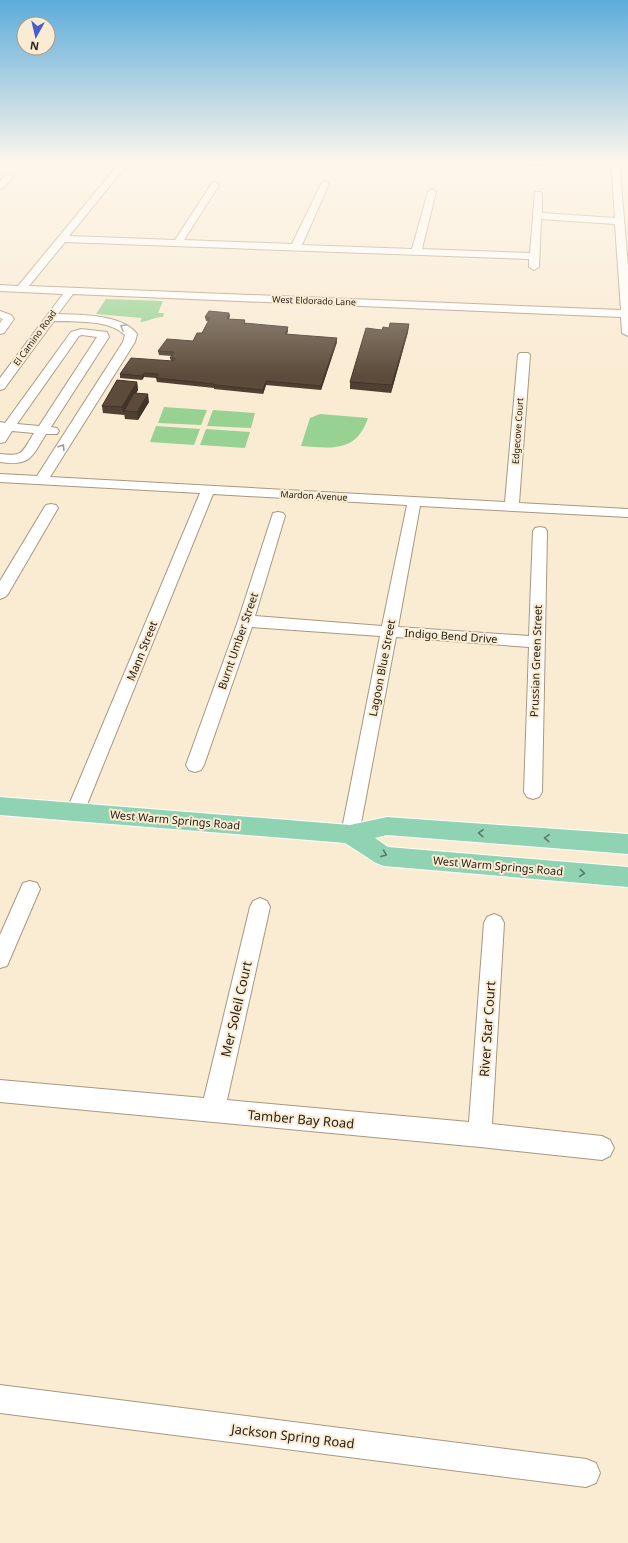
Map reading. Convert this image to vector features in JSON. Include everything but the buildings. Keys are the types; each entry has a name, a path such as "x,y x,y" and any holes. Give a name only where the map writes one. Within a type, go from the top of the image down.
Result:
{"main road":[{"name":"West Warm Springs Road","path":"0,806 350,834 387,826 628,844"},
{"name":"West Warm Springs Road","path":"350,834 384,856 628,877"}],"street":[{"path":"21,289 69,232"},
{"path":"178,243 185,232"},
{"path":"296,247 303,232"},
{"path":"416,252 421,232"},
{"path":"534,267 536,232"},
{"path":"621,232 628,333"},
{"path":"63,239 535,256"},
{"name":"West Eldorado Lane","path":"0,288 627,314"},
{"name":"El Camino Road","path":"1,383 70,291"},
{"path":"291,300 303,312"},
{"path":"426,317 450,307"},
{"path":"0,331 9,319 4,315"},
{"path":"41,480 130,338 129,332 121,326 99,321 50,317"},
{"path":"92,333 99,321"},
{"path":"0,439 4,426 75,334 81,332 103,334 103,337 43,430 23,458 16,460 0,458"},
{"name":"Edgecove Court","path":"512,507 524,355"},
{"path":"4,426 72,432"},
{"name":"Mardon Avenue","path":"0,478 628,513"},
{"name":"Mann Street","path":"75,812 208,490"},
{"name":"Lagoon Blue Street","path":"350,834 414,502"},
{"path":"0,594 52,508"},
{"name":"Burnt Umber Street","path":"195,765 246,621 278,516"},
{"name":"Prussian Green Street","path":"532,792 540,531"},
{"name":"Indigo Bend Drive","path":"246,621 536,642"},
{"path":"0,960 30,889"},
{"name":"Mer Soleil Court","path":"213,1111 260,907"},
{"name":"River Star Court","path":"480,1136 494,923"},
{"name":"Tamber Bay Road","path":"0,1092 602,1148"},
{"name":"Jackson Spring Road","path":"0,1399 586,1473"}],"green space":[{"path":"106,299 163,301 158,313 164,313 163,317 140,322 142,318 96,314"},
{"path":"164,407 207,410 201,425 158,423"},
{"path":"213,410 255,413 251,428 207,426"},
{"path":"320,414 368,418 363,429 350,443 333,447 301,446 310,418"},
{"path":"156,426 200,429 194,445 150,442"},
{"path":"206,429 250,432 245,448 200,445"}]}
